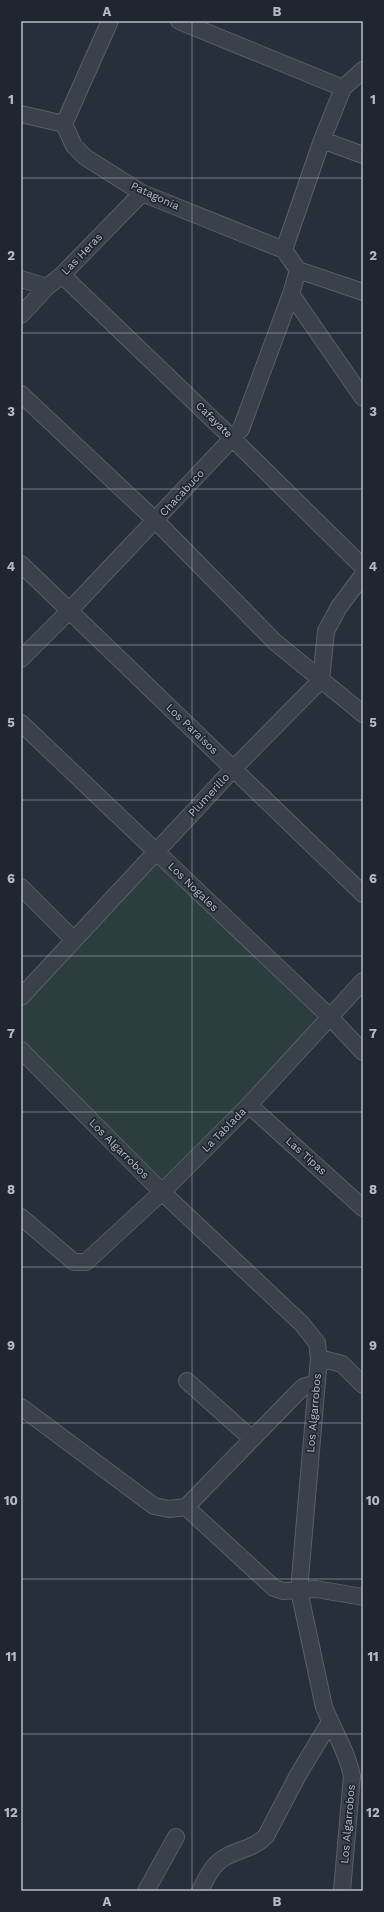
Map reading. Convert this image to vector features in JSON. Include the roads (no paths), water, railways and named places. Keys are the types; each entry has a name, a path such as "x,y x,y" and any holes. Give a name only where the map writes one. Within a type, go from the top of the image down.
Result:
{"street":[{"path":"21,114 64,124 110,21"},
{"path":"179,21 343,88"},
{"path":"363,70 343,88 322,140 284,250 298,270 363,292"},
{"name":"Patagonia","path":"64,124 74,146 85,157 142,193 284,250"},
{"path":"322,140 363,155"},
{"name":"Las Heras","path":"21,315 47,286 62,275 142,193"},
{"name":"Chacabuco","path":"21,659 69,612 241,429 291,294 298,270"},
{"name":"Cafayate","path":"62,275 233,439 363,567"},
{"path":"21,280 47,286"},
{"path":"291,294 363,398"},
{"path":"21,394 156,521 275,642 363,714"},
{"name":"Los Paraísos","path":"21,564 69,612 234,768 363,894"},
{"path":"321,680 326,631 339,607 363,575"},
{"name":"Plumerillo","path":"21,998 234,768 321,680"},
{"name":"Los Nogales","path":"21,723 329,1016 363,1052"},
{"path":"21,887 74,940"},
{"name":"La Tablada","path":"23,1223 74,1262 86,1262 162,1192 249,1105 329,1016 363,981"},
{"name":"Los Algarrobos","path":"21,1050 162,1192 302,1324 317,1343 319,1358 299,1590 324,1707 349,1759 352,1776 342,1891"},
{"name":"Las Tipas","path":"249,1105 363,1208"},
{"path":"319,1358 342,1364 363,1385"},
{"path":"187,1381 252,1439"},
{"path":"21,1407 154,1506 169,1509 186,1507 303,1387 317,1383"},
{"path":"186,1507 274,1588 282,1591 316,1589 363,1597"},
{"path":"200,1891 212,1869 224,1858 259,1844 266,1836 298,1775 330,1722"},
{"path":"352,1776 363,1762"},
{"path":"146,1891 176,1837"}]}
